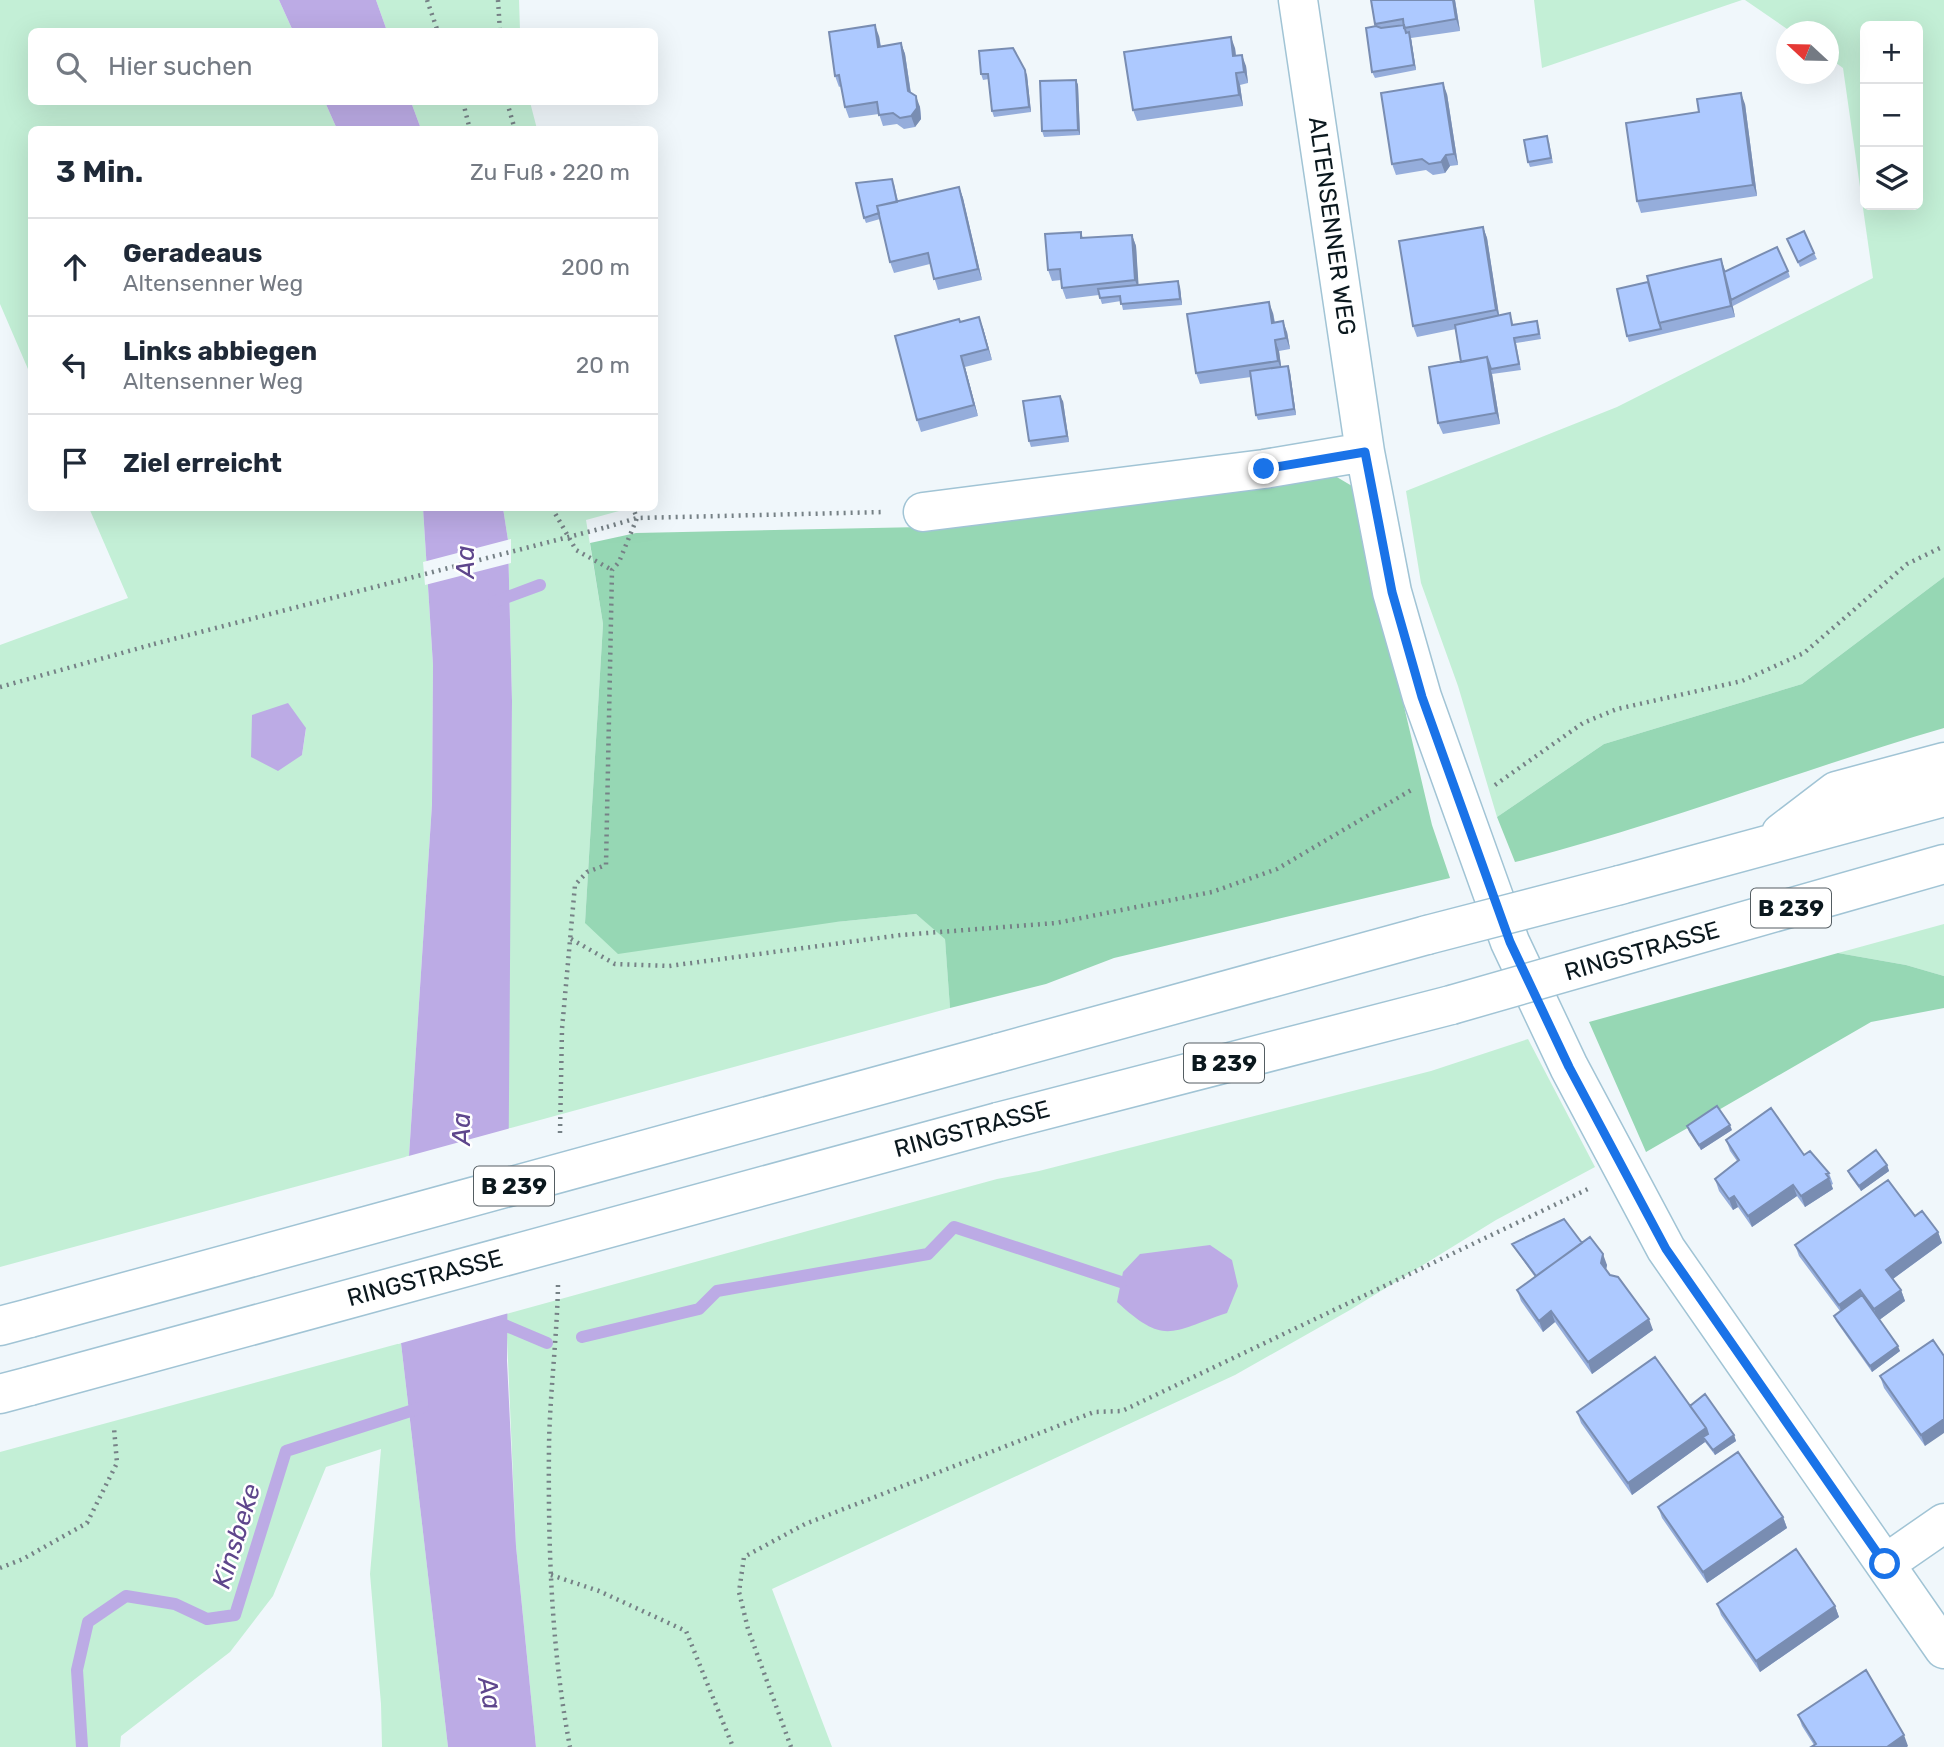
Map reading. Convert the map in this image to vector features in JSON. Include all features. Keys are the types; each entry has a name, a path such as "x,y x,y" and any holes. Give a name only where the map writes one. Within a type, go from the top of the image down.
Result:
{"main road":[{"name":"ALTENSENNER WEG","path":"1298,0 1365,452 1392,592 1422,697 1510,942 1569,1067 1666,1249 1944,1649"},
{"path":"923,512 1264,469 1365,452"},
{"path":"1765,845 1836,791 1944,762"},
{"name":"B 239","path":"15,1322 1427,935 1944,797"},
{"name":"RINGSTRASSE","path":"15,1390 998,1122 1451,1005 1944,864"},
{"path":"1885,1564 1944,1523"}],"path":[{"path":"427,0 437,28"},
{"path":"498,0 500,28"},
{"path":"464,105 469,126"},
{"path":"508,105 514,126"},
{"path":"554,511 576,550 612,570"},
{"path":"560,1138 562,1029 575,884 587,872 606,864 612,570 619,562 637,518 634,511"},
{"path":"0,687 153,644 637,518 923,512"},
{"path":"571,939 615,964 669,966 901,935 1056,923 1212,892 1277,869 1387,802 1506,779 1583,723 1617,709 1742,681 1804,653 1907,564 1944,546"},
{"path":"791,1747 748,1629 739,1592 744,1557 805,1524 1094,1412 1122,1411 1625,1172"},
{"path":"558,1275 549,1443 551,1575 562,1706 570,1747"},
{"path":"0,1568 23,1559 88,1523 117,1463 114,1428"},
{"path":"551,1575 599,1591 686,1631 733,1747"}],"green space":[{"path":"0,0 279,0 292,28 28,28 28,105 326,105 336,126 28,126 28,369 0,304"},
{"path":"376,0 519,0 520,28 386,28"},
{"path":"1534,0 1742,0 1542,68"},
{"path":"1745,0 1944,0 1944,577 1802,684 1604,744 1497,817 1458,686 1421,583 1406,491 1617,407 1873,278 1863,210 1923,210 1923,21 1860,21 1860,187 1843,68 1839,65 1839,21 1776,21"},
{"path":"412,105 531,105 536,126 420,126"},
{"path":"1330,473 1352,486 1432,825 1450,878 1114,958 1046,984 950,1008 945,939 916,914 836,922 618,954 585,923 603,624 590,543 636,533 922,527"},
{"path":"90,511 423,511 433,665 432,804 409,1156 0,1267 0,645 128,598","holes":["287,703 306,729 302,755"]},
{"path":"503,511 619,511 586,520 603,624 585,923 836,922 916,914 945,938 950,1008 507,1129 512,701 508,540"},
{"path":"1944,577 1944,728 1623,831 1515,862 1497,817 1604,744 1802,684"},
{"path":"1944,924 1944,976 1906,965 1838,953"},
{"path":"1838,953 1906,965 1944,976 1944,1008 1871,1022 1646,1152 1589,1022"},
{"path":"1528,1039 1595,1167 1496,1220 1350,1310 1235,1375 772,1589 832,1747 536,1747 516,1546 506,1314 997,1179 1039,1171 1431,1071"},
{"path":"401,1343 448,1747 382,1747 370,1574 381,1449 326,1467 273,1596 230,1652 121,1736 120,1747 0,1747 0,1452"}],"water":[{"path":"279,0 376,0 386,28 292,28"},
{"path":"326,105 412,105 420,126 336,126"},
{"name":"Aa","path":"423,511 503,511 508,540 512,701 507,1361 516,1546 536,1747 448,1747 401,1343 409,1156 432,804 433,665"},
{"path":"288,703 306,728 302,755 278,771 251,757 252,715"},
{"path":"1210,1245 1232,1260 1238,1286 1227,1313 1180,1329 1158,1330 1146,1325 1117,1302 1123,1272 1140,1254"}],"pier":[{"path":"511,539 511,563 425,585 423,562"},
{"path":"511,1128 509,1313 398,1344 405,1157"}],"building":[{"path":"1371,0 1453,0 1456,19 1404,28 1403,19 1375,24"},
{"path":"875,25 878,47 901,43 908,91 916,96 917,108 911,116 900,118 893,113 879,115 877,102 845,107 839,75 835,76 829,32"},
{"path":"1404,25 1406,33 1409,32 1414,65 1372,72 1366,28"},
{"path":"1231,37 1233,56 1242,55 1244,72 1236,73 1239,95 1133,110 1124,52"},
{"path":"1013,48 1025,70 1029,107 992,111 988,74 981,74 979,51"},
{"path":"1076,80 1078,130 1042,131 1040,81"},
{"path":"1443,83 1454,154 1446,155 1441,162 1429,164 1422,159 1392,164 1381,93"},
{"path":"1741,93 1753,185 1637,201 1626,123 1699,112 1697,99"},
{"path":"1547,136 1551,158 1528,162 1524,140"},
{"path":"892,179 897,202 877,206 879,213 864,218 856,183"},
{"path":"959,187 978,269 934,279 928,253 890,262 877,206"},
{"path":"1483,227 1496,310 1413,326 1399,241"},
{"path":"1804,231 1814,253 1798,262 1787,239"},
{"path":"1081,232 1081,238 1132,235 1135,280 1062,288 1060,269 1048,270 1045,234"},
{"path":"1777,247 1788,271 1731,300 1724,272"},
{"path":"1721,259 1731,306 1659,323 1647,276"},
{"path":"1178,281 1180,299 1121,304 1120,296 1100,298 1098,289"},
{"path":"1648,282 1661,329 1627,336 1617,289"},
{"path":"1269,302 1272,323 1283,321 1286,338 1275,340 1278,361 1196,373 1187,314"},
{"path":"1510,313 1512,325 1537,321 1539,334 1514,338 1519,364 1491,369 1487,357 1461,362 1455,325"},
{"path":"979,317 988,349 961,356 974,405 917,420 895,336 959,319 960,322"},
{"path":"1487,357 1496,413 1438,423 1429,367"},
{"path":"1288,366 1294,409 1256,415 1250,371"},
{"path":"1060,396 1067,436 1029,441 1023,401"},
{"path":"1717,1106 1730,1125 1699,1145 1687,1126"},
{"path":"1771,1108 1804,1155 1810,1151 1829,1173 1826,1174 1829,1178 1801,1196 1793,1185 1748,1216 1734,1196 1729,1199 1715,1179 1739,1160 1726,1140"},
{"path":"1876,1150 1887,1165 1859,1186 1848,1171"},
{"path":"1888,1180 1915,1216 1922,1211 1938,1232 1886,1270 1901,1290 1874,1309 1860,1290 1839,1305 1795,1245"},
{"path":"1564,1219 1582,1243 1536,1276 1512,1244"},
{"path":"1590,1237 1603,1254 1601,1263 1610,1275 1618,1277 1649,1319 1588,1362 1551,1311 1539,1321 1517,1290"},
{"path":"1862,1295 1898,1346 1870,1366 1834,1316"},
{"path":"1933,1340 1944,1356 1944,1419 1921,1435 1880,1376"},
{"path":"1655,1357 1706,1428 1628,1483 1577,1412"},
{"path":"1705,1394 1734,1435 1713,1450 1703,1437 1708,1434 1706,1428 1690,1406"},
{"path":"1738,1452 1783,1517 1703,1572 1658,1507"},
{"path":"1796,1549 1835,1606 1756,1661 1717,1604"},
{"path":"1866,1670 1904,1735 1887,1747 1811,1747 1816,1744 1798,1715"}],"waterway":[{"path":"494,602 540,585"},
{"path":"582,1337 699,1309 717,1291 928,1254 954,1227 1121,1282"},
{"path":"492,1327 502,1324 547,1343"},
{"name":"Kinsbeke","path":"82,1747 77,1670 88,1622 126,1596 175,1604 207,1619 235,1615 286,1451 423,1407"}],"route":[{"path":"1264,469 1365,452 1392,592 1422,697 1510,942 1569,1067 1666,1249 1885,1564"}]}
